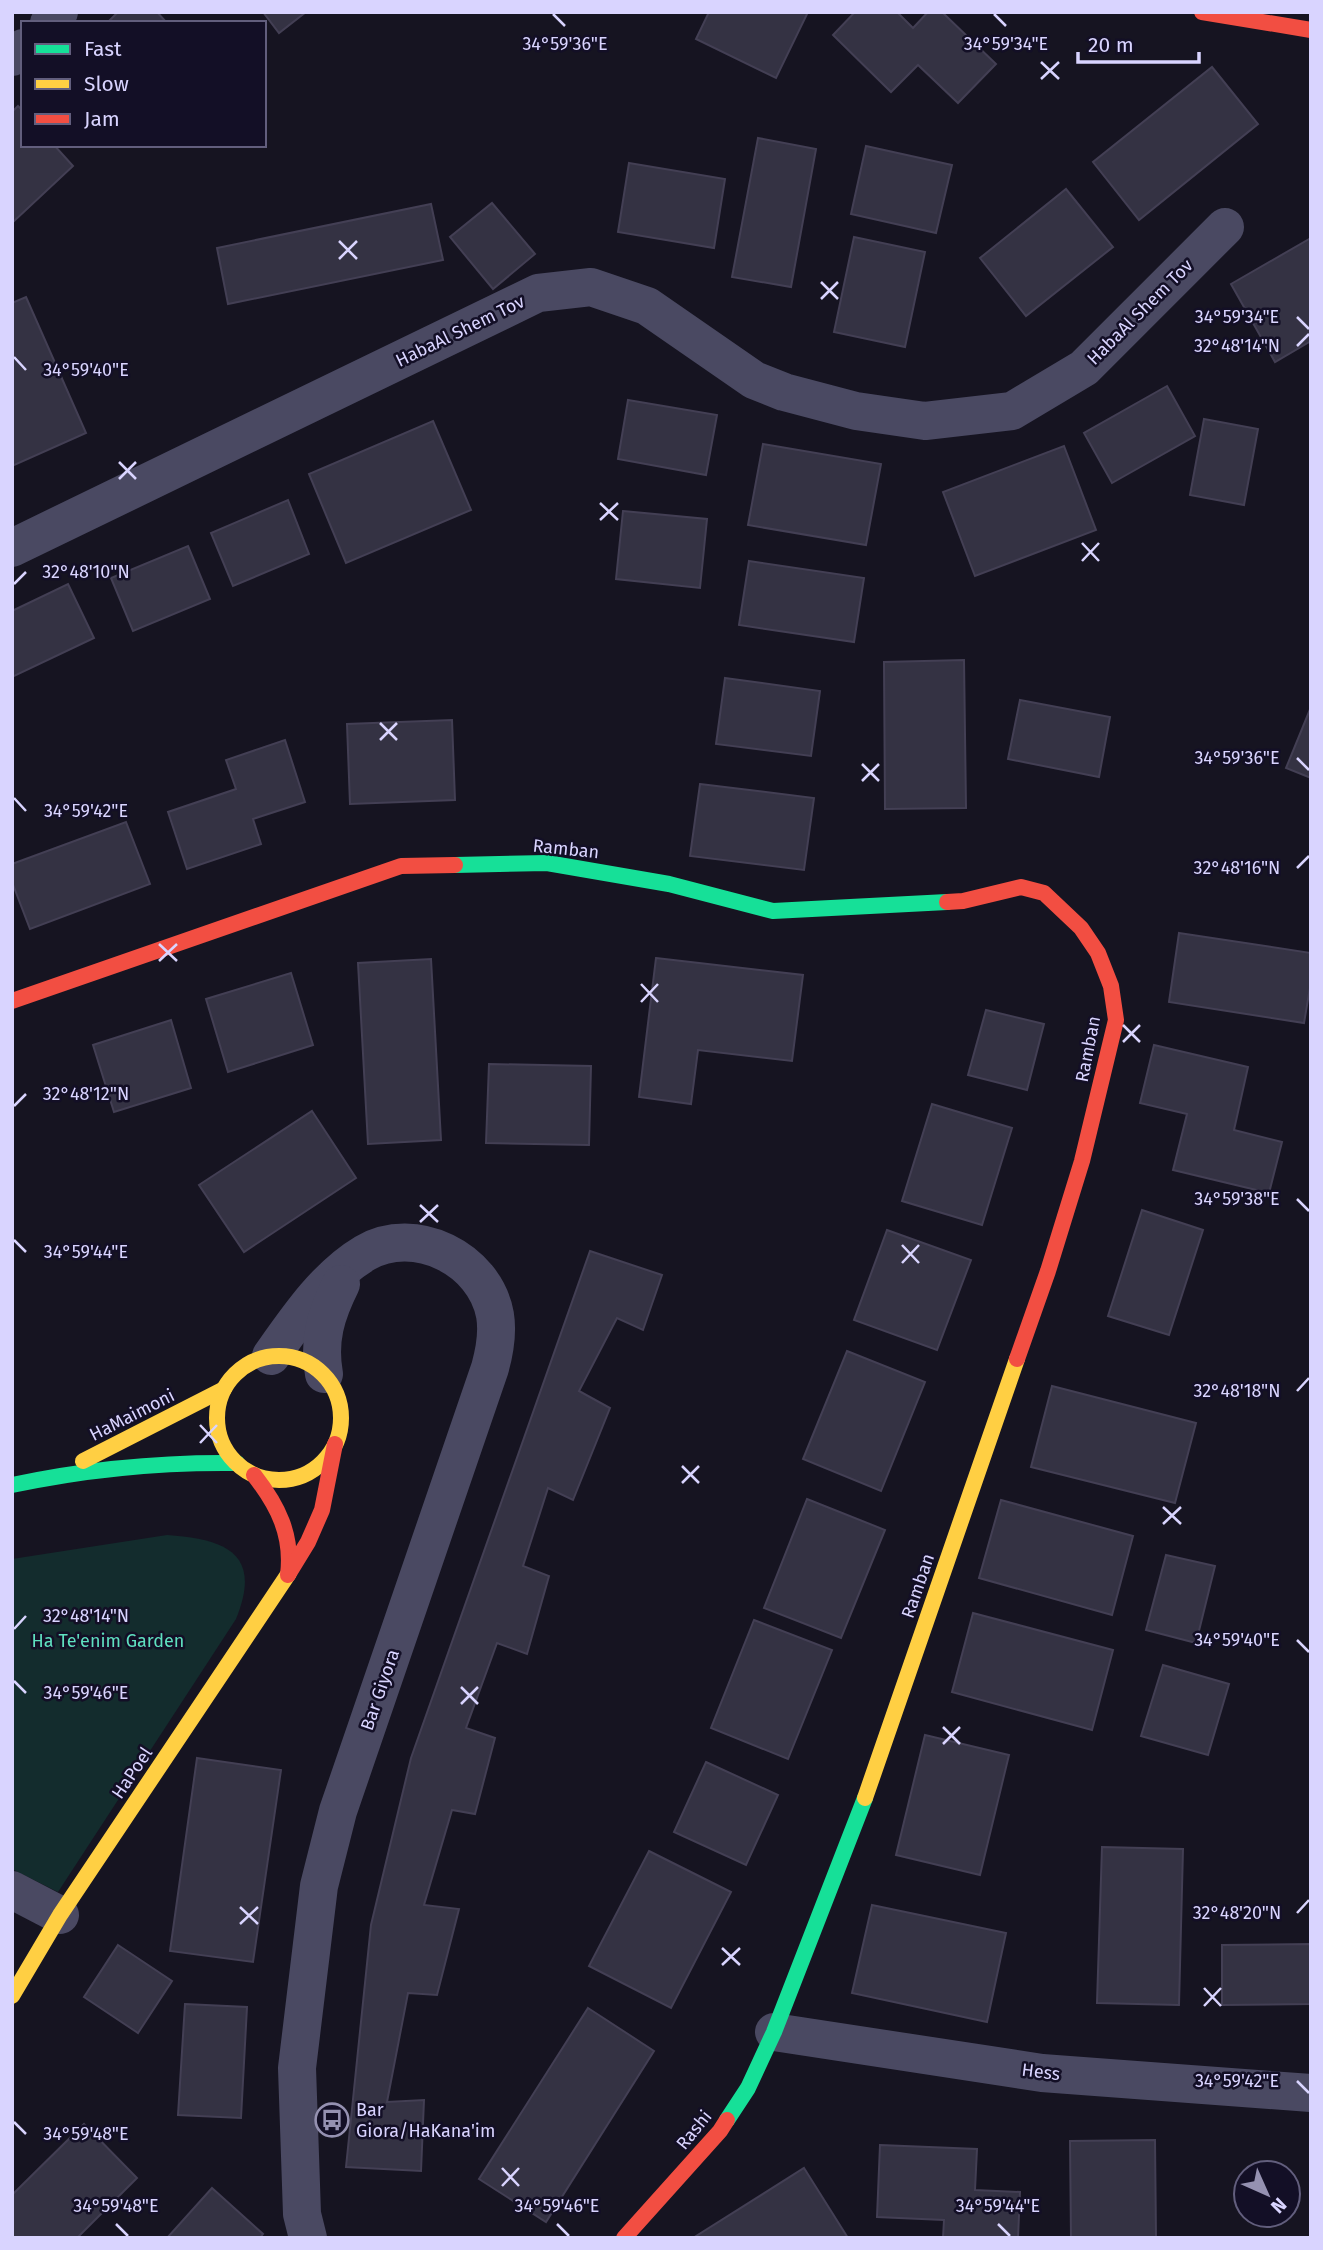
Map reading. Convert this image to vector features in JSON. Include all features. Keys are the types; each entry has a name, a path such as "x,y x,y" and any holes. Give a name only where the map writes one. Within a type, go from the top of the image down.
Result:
{"street":[{"path":"1202,12 1311,30"},
{"name":"HabaAl Shem Tov","path":"12,548 538,293 591,287 647,306 754,380 784,392 856,411 925,421 1012,411 1084,368 1224,227"},
{"name":"Ramban","path":"12,1001 401,866 547,863 669,884 772,911 963,901 1021,887 1044,893 1081,928 1098,953 1111,986 1116,1020 1082,1161 1048,1271 856,1823 774,2032"},
{"name":"Bar Giyora","path":"271,1356 329,1283 366,1252 392,1244 419,1243 445,1251 468,1266 485,1288 495,1313 497,1341 490,1368 338,1811 319,1886 297,2068 302,2214 308,2238"},
{"path":"324,1374 321,1341 330,1305 342,1281 366,1252"},
{"path":"254,1475 273,1480 293,1478 311,1471 325,1460 335,1444 341,1426 340,1407 335,1390 324,1374 309,1363 291,1356 271,1356 252,1361 236,1373 224,1389 218,1408 218,1429 224,1448 237,1463 254,1475 279,1509 287,1528 291,1548 288,1575"},
{"name":"HaMaimoni","path":"56,1474 224,1389"},
{"name":"HaPoel","path":"12,1996 60,1915 308,1542 323,1510 335,1444"},
{"name":"HaMaimoni","path":"12,1485 56,1474 178,1461 237,1463"},
{"path":"12,1889 60,1915"},
{"name":"Hess","path":"774,2032 1042,2073 1311,2093"},
{"name":"Rashi","path":"624,2238 720,2131 748,2088 774,2032"}],"green space":[{"name":"Ha Te'enim Garden","path":"167,1535 206,1541 233,1554 241,1564 245,1579 243,1597 236,1619 58,1892 12,1869 12,1559"}],"building":[{"path":"118,12 157,12 165,21 109,21"},
{"path":"263,12 306,12 279,33"},
{"path":"709,12 808,12 776,78 696,39"},
{"path":"855,12 897,12 913,28 928,12 942,12 996,64 958,103 918,65 891,92 833,35"},
{"path":"1212,67 1258,124 1139,220 1093,162"},
{"path":"18,106 21,109 21,147 56,147 73,166 12,223 12,112"},
{"path":"758,138 816,149 791,287 732,277"},
{"path":"866,146 952,165 936,233 851,214"},
{"path":"629,163 725,179 714,248 618,232"},
{"path":"1066,189 1113,247 1026,316 980,258"},
{"path":"492,203 535,254 493,289 450,237"},
{"path":"431,204 443,260 228,304 217,248"},
{"path":"854,237 925,252 905,347 834,332"},
{"path":"1311,238 1311,341 1275,362 1231,284"},
{"path":"26,297 86,433 12,466 12,303"},
{"path":"1167,386 1195,436 1112,483 1084,433"},
{"path":"628,400 717,415 706,475 618,459"},
{"path":"1204,419 1258,429 1244,505 1190,495"},
{"path":"433,421 471,510 346,563 309,474"},
{"path":"763,444 881,464 866,545 748,525"},
{"path":"1064,446 1096,530 975,576 943,492"},
{"path":"288,500 309,554 233,586 211,533"},
{"path":"623,511 707,519 700,588 616,579"},
{"path":"188,546 210,599 133,631 111,578"},
{"path":"749,561 864,578 854,642 739,625"},
{"path":"68,584 94,638 12,677 12,611"},
{"path":"964,660 966,808 885,809 884,662"},
{"path":"725,678 820,691 811,756 716,744"},
{"path":"1020,700 1110,717 1099,777 1008,759"},
{"path":"1311,707 1311,778 1286,768"},
{"path":"452,720 455,800 350,804 347,724"},
{"path":"285,740 305,802 253,819 261,844 187,869 168,812 236,789 226,760"},
{"path":"700,784 814,798 804,870 690,856"},
{"path":"126,822 150,884 30,929 12,882 12,864"},
{"path":"1179,933 1311,953 1311,982 1304,1023 1169,1002"},
{"path":"656,958 803,975 792,1061 698,1050 691,1104 639,1097"},
{"path":"431,959 441,1140 368,1144 358,963"},
{"path":"291,973 313,1045 228,1072 206,999"},
{"path":"986,1010 1044,1024 1027,1090 968,1075"},
{"path":"171,1020 191,1088 114,1112 93,1045"},
{"path":"1154,1045 1248,1067 1234,1130 1282,1142 1269,1193 1173,1170 1187,1114 1140,1103"},
{"path":"489,1064 591,1066 589,1145 486,1143"},
{"path":"932,1104 1012,1128 982,1225 902,1201"},
{"path":"312,1111 356,1178 244,1252 199,1185"},
{"path":"1142,1210 1203,1230 1169,1335 1108,1316"},
{"path":"887,1230 971,1260 937,1350 854,1320"},
{"path":"590,1251 662,1275 643,1330 617,1318 579,1391 610,1408 573,1500 548,1488 523,1566 549,1576 527,1654 497,1643 466,1728 495,1738 475,1814 452,1810 424,1905 459,1909 437,1995 408,1993 387,2102 424,2100 421,2171 346,2167 371,1925 411,1758"},
{"path":"847,1351 925,1382 881,1491 803,1459"},
{"path":"1052,1386 1196,1423 1175,1503 1031,1467"},
{"path":"807,1499 885,1530 841,1638 764,1608"},
{"path":"1001,1500 1133,1536 1112,1615 979,1578"},
{"path":"1166,1555 1215,1566 1196,1643 1146,1630"},
{"path":"973,1613 1113,1650 1092,1730 952,1692"},
{"path":"754,1620 832,1650 788,1759 711,1728"},
{"path":"1163,1665 1229,1684 1208,1755 1141,1736"},
{"path":"925,1735 1009,1755 980,1875 896,1855"},
{"path":"197,1758 281,1770 253,1962 170,1951"},
{"path":"706,1762 778,1795 746,1865 674,1832"},
{"path":"1102,1847 1183,1849 1179,2005 1097,2003"},
{"path":"649,1851 731,1892 671,2008 589,1966"},
{"path":"872,1905 1006,1933 987,2022 852,1993"},
{"path":"1311,1944 1311,2004 1222,2005 1222,1945"},
{"path":"118,1945 172,1981 138,2033 84,1997"},
{"path":"185,2004 247,2007 241,2118 178,2115"},
{"path":"588,2008 654,2051 546,2222 479,2179"},
{"path":"84,2124 137,2178 77,2238 12,2238 12,2195"},
{"path":"1155,2140 1156,2238 1071,2238 1070,2141"},
{"path":"880,2145 977,2149 975,2190 1020,2192 1018,2238 943,2238 944,2220 877,2217"},
{"path":"804,2168 848,2238 693,2238"},
{"path":"212,2188 263,2234 260,2238 167,2238"}],"traffic: fast":[{"path":"455,865 547,863 669,884 773,911 947,902"},
{"path":"12,1485 124,1468 237,1463"},
{"path":"727,2120 748,2088 774,2032 865,1798"}],"traffic: slow":[{"path":"279,1356 303,1361 323,1374 336,1394 341,1418 336,1442 323,1462 303,1475 279,1480 255,1475 235,1462 222,1442 217,1418 222,1394 235,1374 255,1361 279,1356"},
{"path":"865,1798 1017,1359"},
{"path":"83,1461 224,1389"},
{"path":"12,1996 60,1915 289,1573"}],"traffic: jam":[{"path":"1202,12 1311,30"},
{"path":"12,1001 401,866 455,865"},
{"path":"947,902 963,901 1021,887 1044,893 1081,928 1098,953 1111,986 1116,1020 1082,1161 1017,1359"},
{"path":"289,1573 308,1542 322,1510 335,1444"},
{"path":"254,1475 282,1522 288,1547 288,1575"},
{"path":"624,2238 727,2120"}],"place":[{"name":"Bar Giora/HaKana'im","path":"332,2120"}]}
